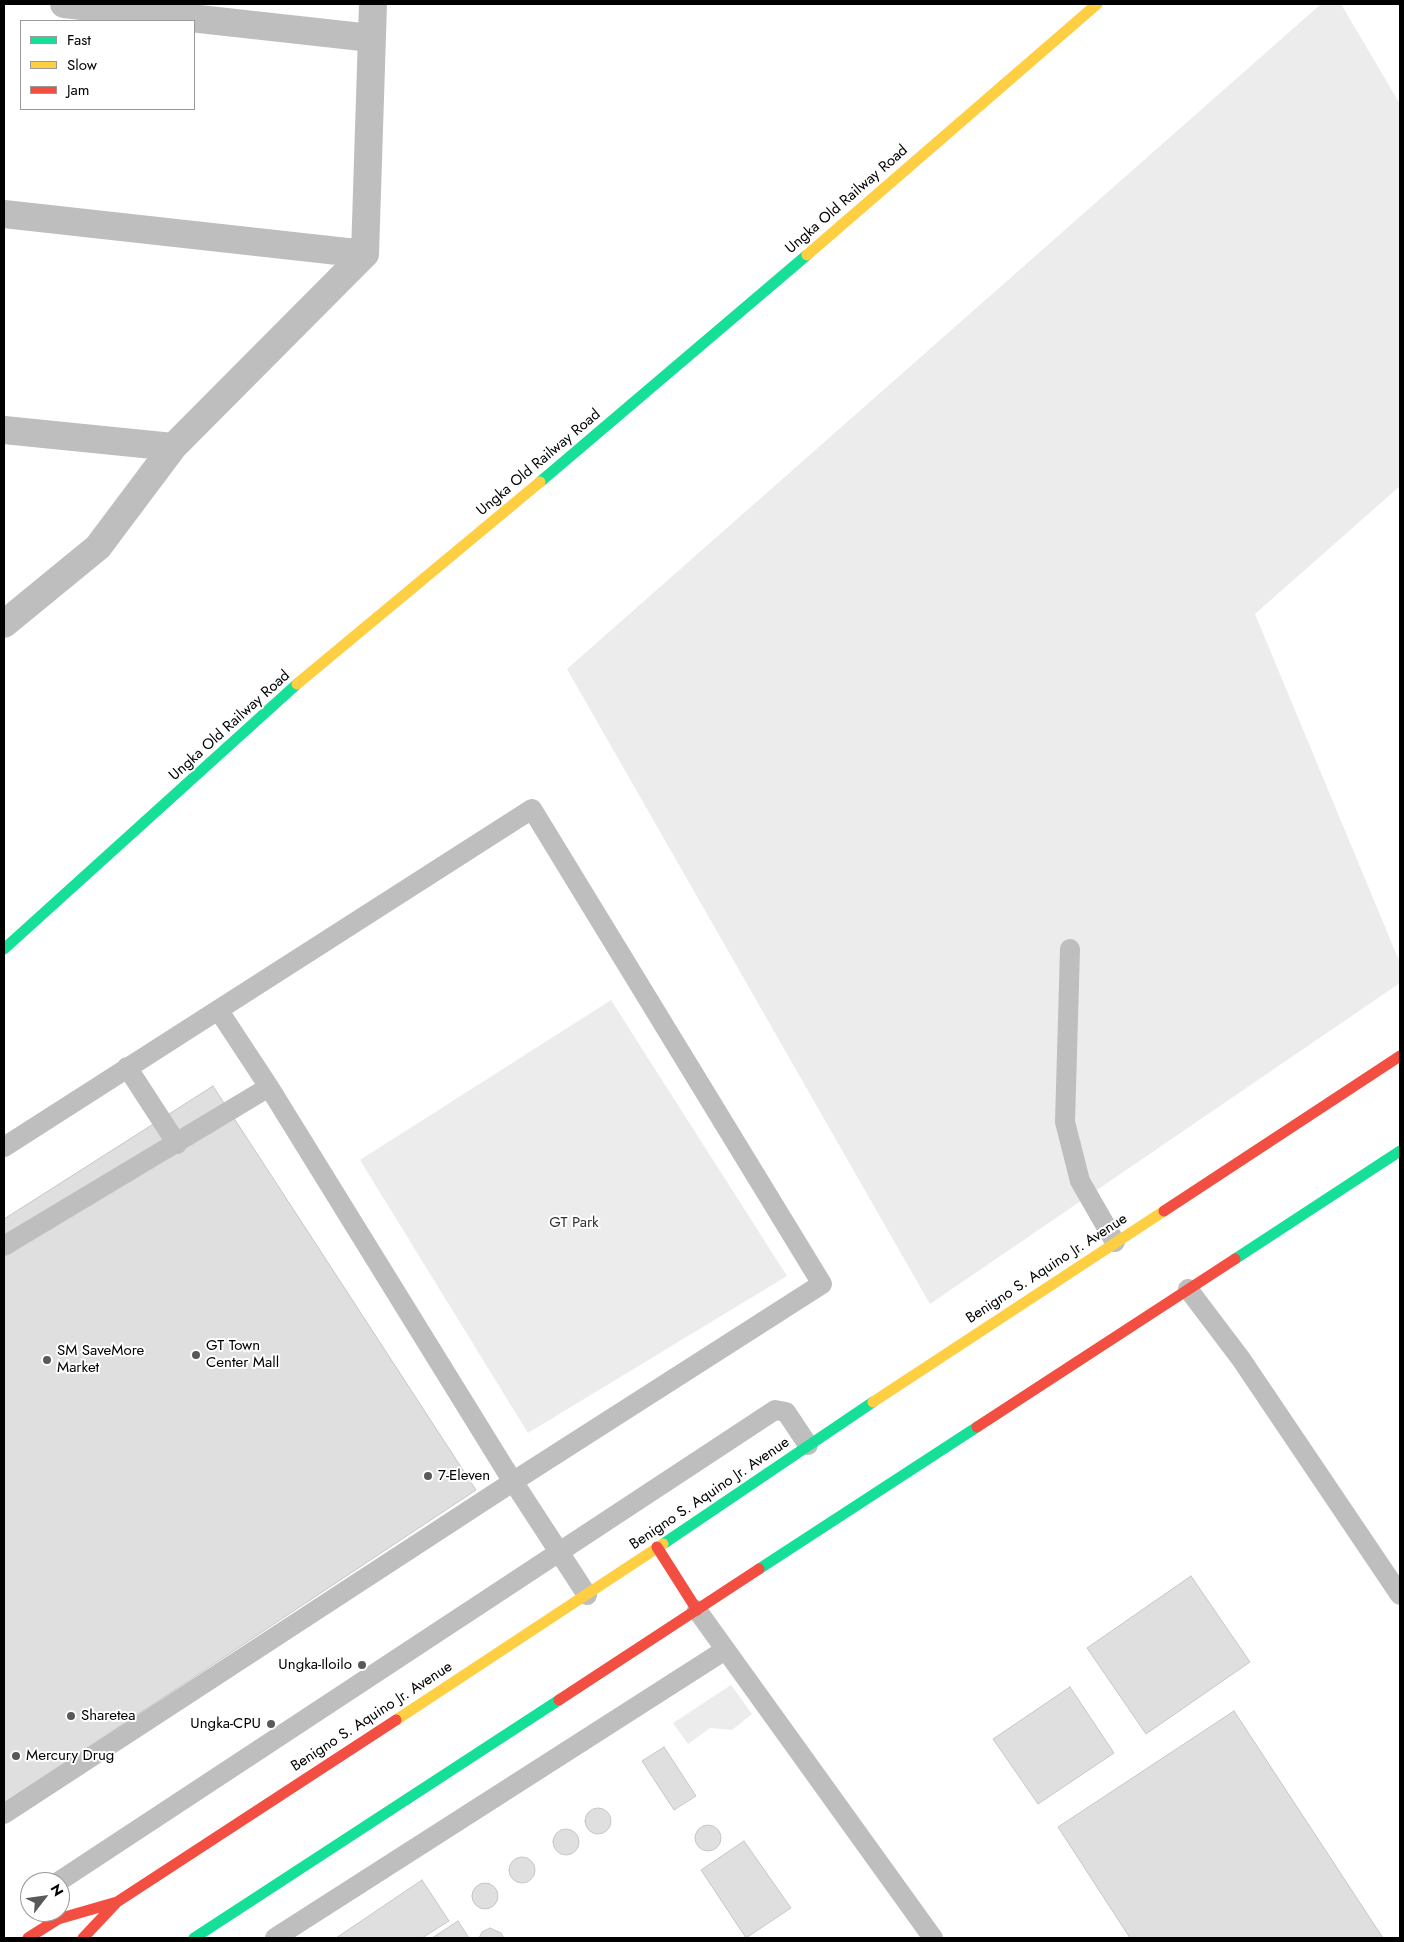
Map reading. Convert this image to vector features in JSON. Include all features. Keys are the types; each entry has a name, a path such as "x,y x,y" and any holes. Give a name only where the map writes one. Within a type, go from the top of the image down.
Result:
{"main road":[{"name":"Ungka Old Railway Road","path":"4,949 302,680 690,356 1097,4"},
{"name":"Benigno S. Aquino Jr. Avenue","path":"70,1913 117,1902 588,1595 808,1445 1400,1056"},
{"path":"194,1938 1400,1151"},
{"path":"657,1547 697,1610"},
{"path":"83,1938 117,1902"},
{"name":"Benigno S. Aquino Jr. Avenue","path":"28,1938 50,1922"}],"street":[{"path":"64,4 371,38"},
{"path":"4,624 98,547 173,447 365,254 373,4"},
{"path":"4,214 365,254"},
{"path":"4,430 173,447"}],"lane":[{"path":"4,1147 532,809 822,1284 514,1481 4,1814"},
{"path":"1070,950 1065,1122 1080,1181 1115,1242"},
{"path":"219,1011 269,1087 514,1481 588,1595"},
{"path":"127,1068 177,1144"},
{"path":"4,1246 177,1144 269,1087"},
{"path":"1188,1289 1241,1359 1400,1595"},
{"path":"70,1874 775,1410 786,1412 808,1445"},
{"path":"697,1610 933,1938"},
{"path":"275,1938 725,1650"}],"green space":[{"path":"1321,4 1341,4 1400,104 1400,486 1255,614 1400,963 1400,983 930,1304 567,669"},
{"name":"GT Park","path":"611,1000 787,1276 528,1433 360,1160"},
{"path":"731,1685 752,1714 732,1730 710,1728 688,1744 673,1723"}],"building":[{"name":"GT Town Center Mall","path":"213,1086 476,1490 4,1803 4,1219"},
{"path":"1191,1576 1250,1662 1146,1734 1087,1648"},
{"path":"1070,1687 1114,1753 1038,1804 993,1739"},
{"path":"1234,1711 1383,1938 1130,1938 1058,1827"},
{"path":"664,1747 696,1796 674,1810 642,1761"},
{"path":"598,1808 607,1812 611,1821 607,1830 598,1834 589,1830 585,1821 589,1812"},
{"path":"708,1825 717,1829 721,1838 717,1847 708,1851 699,1847 695,1838 699,1829"},
{"path":"566,1829 575,1833 579,1842 575,1851 566,1855 557,1851 553,1842 557,1833"},
{"path":"744,1841 791,1908 746,1938 701,1870"},
{"path":"522,1857 531,1861 535,1870 531,1879 522,1883 513,1879 509,1870 513,1861"},
{"path":"422,1880 449,1921 422,1938 336,1938"},
{"path":"485,1883 494,1887 498,1896 494,1905 485,1909 476,1905 472,1896 476,1887"},
{"path":"458,1921 469,1938 432,1938"},
{"path":"490,1928 501,1933 504,1938 479,1938 482,1932"}],"traffic: fast":[{"path":"540,482 807,255"},
{"path":"4,949 297,684"},
{"path":"1235,1259 1400,1151"},
{"path":"663,1544 873,1402"},
{"path":"759,1569 977,1427"},
{"path":"194,1938 559,1700"}],"traffic: slow":[{"path":"807,255 1097,4"},
{"path":"297,684 540,482"},
{"path":"873,1402 1164,1211"},
{"path":"396,1720 663,1544"}],"traffic: jam":[{"path":"1164,1211 1400,1056"},
{"path":"977,1427 1235,1259"},
{"path":"657,1547 697,1610"},
{"path":"559,1700 759,1569"},
{"path":"28,1938 58,1919 117,1902 396,1720"},
{"path":"83,1938 116,1903"}],"place":[{"name":"GT Town Center Mall","path":"196,1355"},
{"name":"SM SaveMore Market","path":"47,1360"},
{"name":"7-Eleven","path":"428,1476"},
{"name":"Ungka-Iloilo","path":"362,1665"},
{"name":"Sharetea","path":"71,1716"},
{"name":"Ungka-CPU","path":"271,1724"},
{"name":"Mercury Drug","path":"16,1756"}]}
